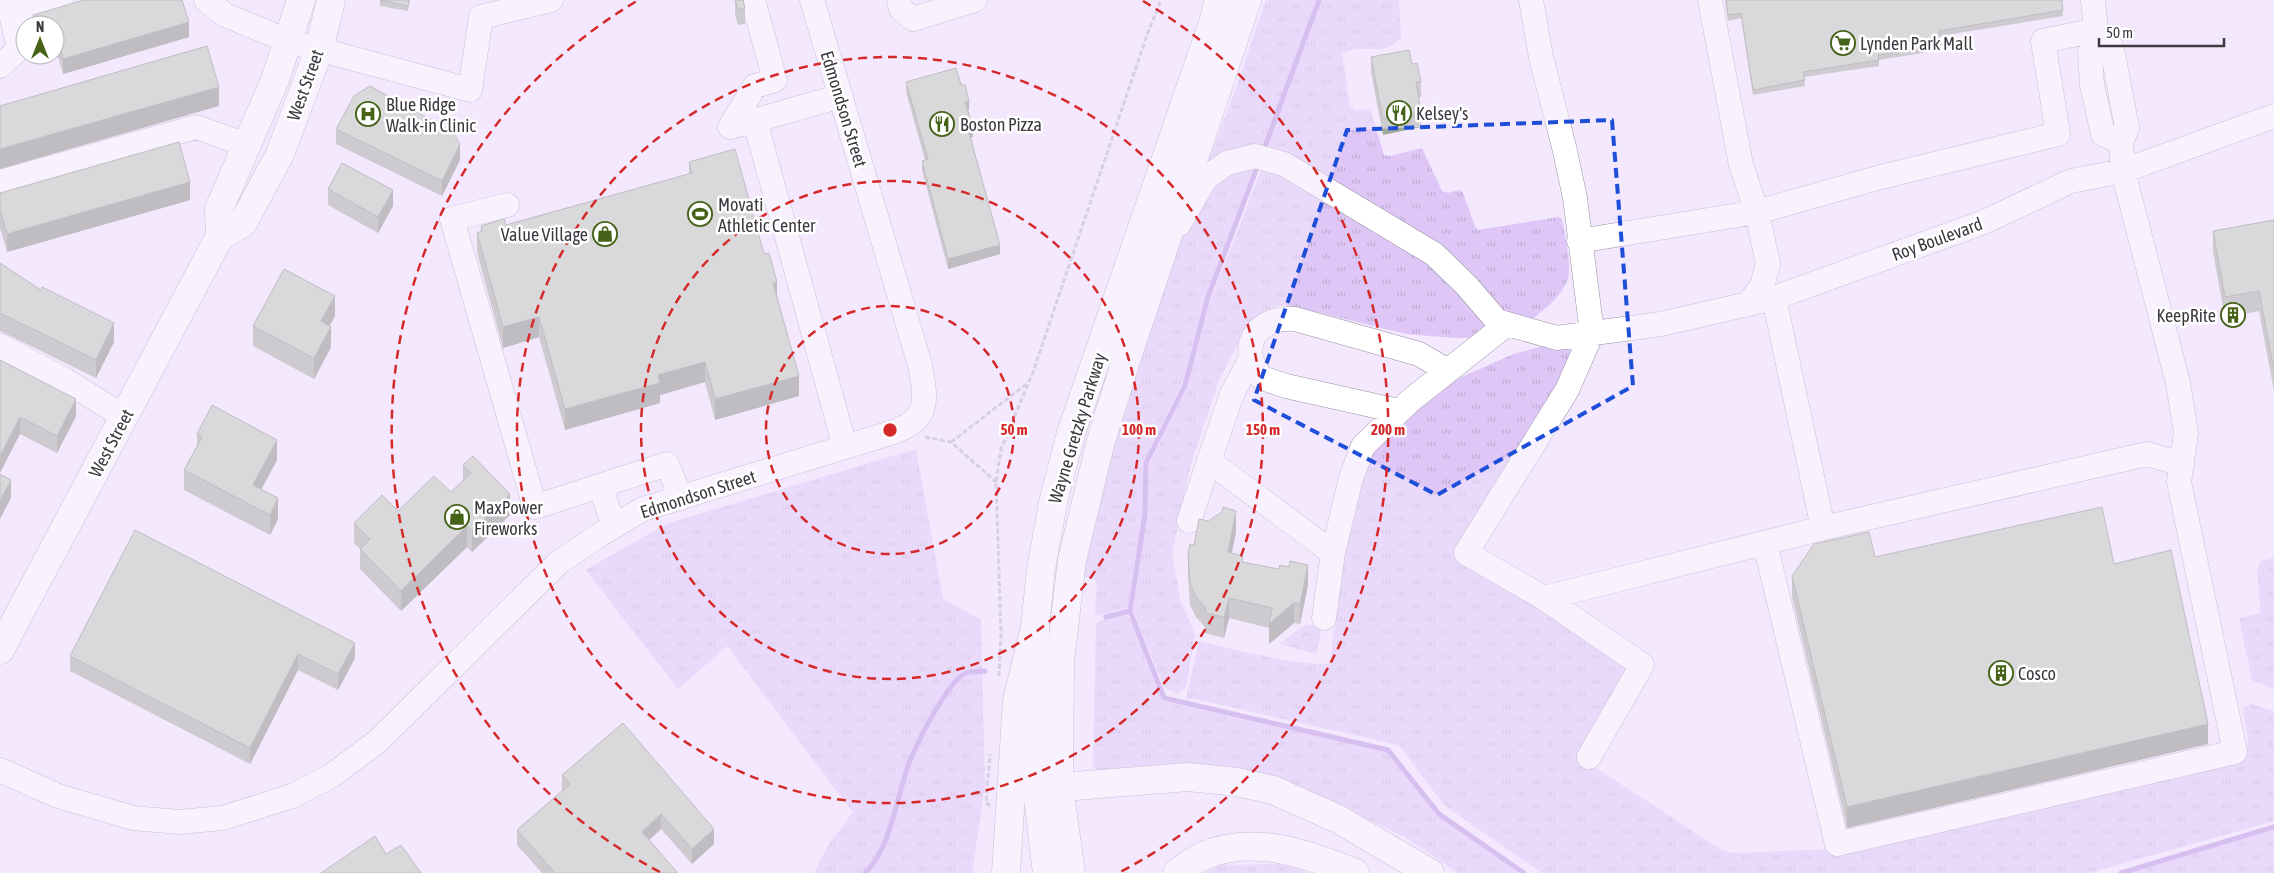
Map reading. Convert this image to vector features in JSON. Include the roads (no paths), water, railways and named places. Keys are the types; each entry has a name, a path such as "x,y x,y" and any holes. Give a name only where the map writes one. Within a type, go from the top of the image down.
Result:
{"main road":[{"name":"West Street","path":"0,650 220,236 219,209 274,80 301,0"},
{"name":"West Street","path":"220,236 243,223 280,154 319,50 331,0"},
{"name":"Wayne Gretzky Parkway","path":"1070,873 1048,788 1034,683 1040,569 1053,503 1071,433 1212,26 1218,0"},
{"name":"Wayne Gretzky Parkway","path":"1047,873 1048,788 1072,560 1101,441 1160,257 1247,0"},
{"path":"1006,873 1017,701 1036,628"},
{"path":"1048,788 1188,777 1236,782 1273,790 1338,819 1430,873"},
{"path":"1177,873 1202,856 1222,849 1246,846 1280,849 1355,873"}],"street":[{"path":"0,66 19,50 10,7 61,0"},
{"path":"206,0 224,15 288,41 470,90 481,17 550,0"},
{"path":"753,0 775,80 754,86 730,127 840,96"},
{"name":"Edmondson Street","path":"0,770 58,796 133,818 179,822 223,818 292,796 331,776 379,740 558,563 614,526 643,509 897,431 915,421 924,406 924,388 920,365 812,0"},
{"path":"899,0 901,8 913,19 975,0"},
{"path":"1531,0 1541,58 1573,189 1592,333 1567,390 1466,553 1544,598 1642,665 1588,757"},
{"path":"1710,0 1741,165 1757,212 1768,264 1762,286 1748,304"},
{"path":"1765,543 1837,844 2235,752 2180,482 2186,433 2178,383 2123,171 2121,142 2103,134 2092,85 2090,53 2096,30 2093,0"},
{"path":"1579,241 1757,212 1881,177 2058,134 2043,41 2096,30"},
{"name":"Roy Boulevard","path":"1507,324 1556,338 1661,324 1774,298 1984,222 2071,181 2123,171 2274,116"},
{"path":"755,120 845,447"},
{"path":"0,182 196,128 247,145"},
{"path":"1160,257 1206,178 1227,163 1255,156 1284,164 1434,254 1468,286 1497,320 1507,324"},
{"path":"506,205 452,219 535,508 667,464 681,498"},
{"path":"1768,264 1788,281 1810,285"},
{"path":"1774,298 1823,528"},
{"path":"1189,521 1232,394 1250,360 1250,346 1256,332 1263,325 1282,318 1295,319 1419,354 1448,370"},
{"path":"1324,618 1334,553 1351,478 1363,446 1398,412 1507,324"},
{"path":"0,346 63,379 125,417"},
{"path":"1250,360 1262,378 1270,382 1398,412"},
{"path":"1544,598 1823,528 2147,454 2182,464"},
{"path":"1209,461 1334,553"},
{"path":"600,486 614,526"}],"waterway":[{"path":"1263,152 1319,0"},
{"path":"1259,162 1208,297 1185,385 1146,463 1145,514 1130,611 1164,698 1388,750 1439,814 1524,873"},
{"path":"1106,617 1130,611"},
{"path":"865,873 874,862 887,836 909,763 933,714 950,687 959,678 968,672 985,671"},
{"path":"2121,873 2274,827"}],"place":[{"name":"Lynden Park Mall","path":"1843,43"},
{"name":"Kelsey's","path":"1399,113"},
{"name":"Blue Ridge Walk-in Clinic","path":"368,114"},
{"name":"Boston Pizza","path":"942,124"},
{"name":"Movati Athletic Center","path":"700,214"},
{"name":"Value Village","path":"605,234"},
{"name":"KeepRite","path":"2233,315"},
{"name":"MaxPower Fireworks","path":"457,517"},
{"name":"Cosco","path":"2001,673"}]}
